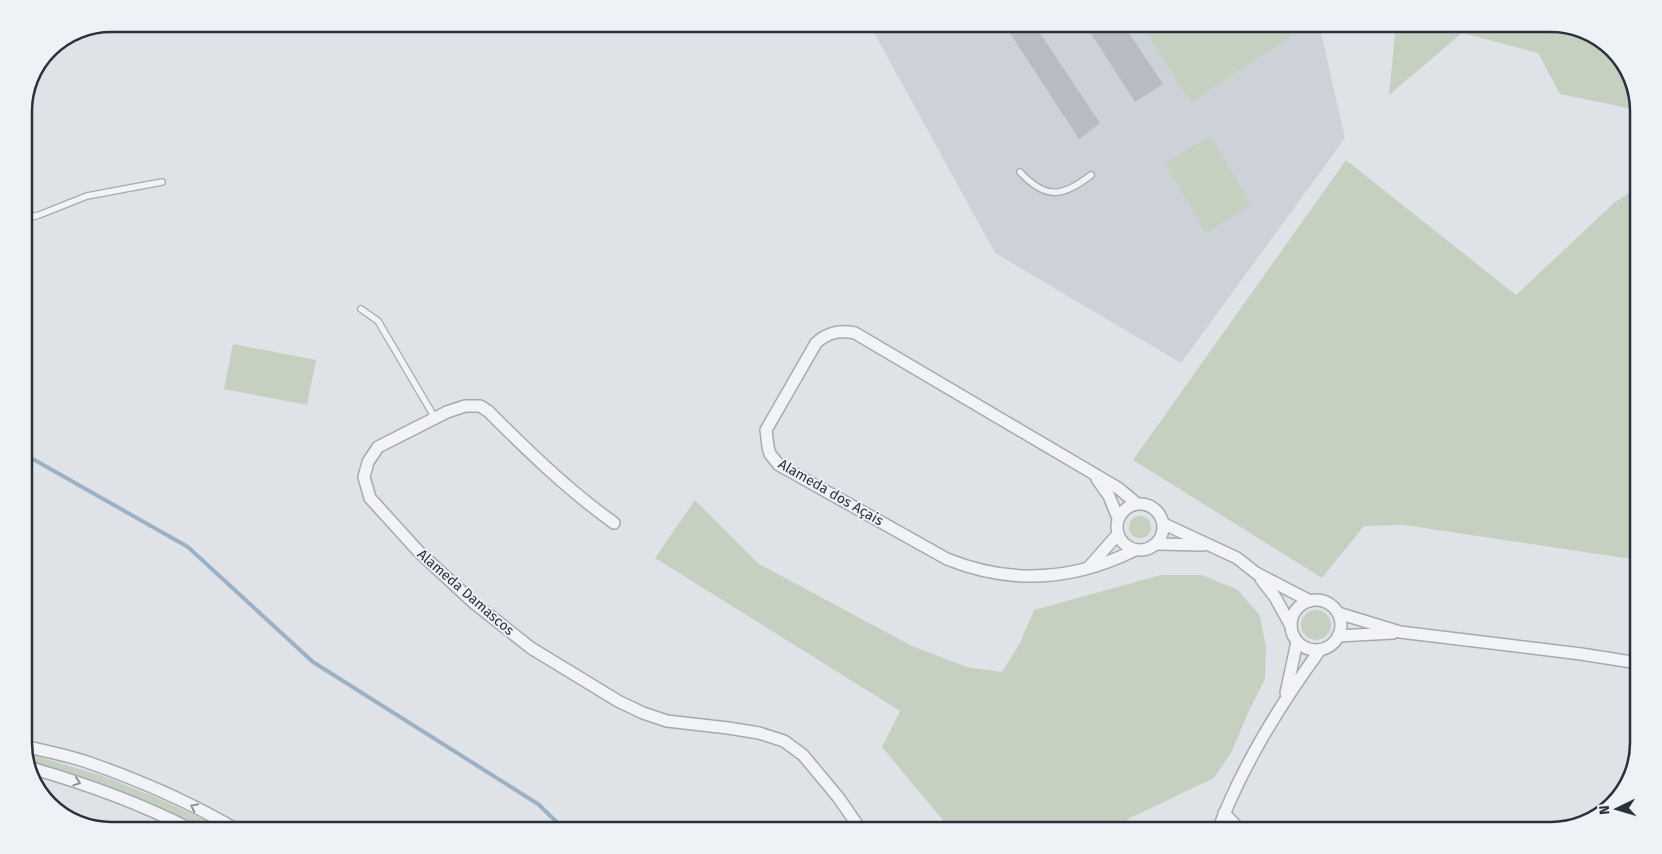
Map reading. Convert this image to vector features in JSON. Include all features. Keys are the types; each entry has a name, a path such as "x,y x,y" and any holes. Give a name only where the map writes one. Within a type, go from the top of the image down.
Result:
{"street":[{"name":"Alameda dos Açais","path":"1135,550 1118,558 1087,568 1054,575 1019,577 982,571 947,559 779,465 770,454 766,430 816,343 821,338 834,332 855,333 1118,488 1136,503"},
{"name":"Alameda Damascos","path":"614,523 588,504 543,465 488,411 480,406 465,406 447,412 378,447 368,462 364,477 370,498 419,552 474,603 532,648 618,701 667,722 736,729 759,733 784,741 803,755 838,797 855,822"},
{"path":"1094,475 1109,496 1118,518"},
{"path":"1136,503 1144,503 1157,510 1162,516 1164,524 1161,538 1150,548 1143,550 1135,550 1128,547 1118,534 1118,518 1122,511 1136,503"},
{"path":"1164,524 1236,558 1256,573 1310,601"},
{"path":"1087,568 1118,534"},
{"path":"1156,544 1207,545"},
{"path":"1256,573 1275,597 1291,626 1297,642 1304,647 1320,650 1334,643 1338,636 1340,620 1338,613 1332,606 1318,600 1302,604 1296,610 1291,626"},
{"path":"1338,613 1400,632 1630,662"},
{"path":"1338,636 1400,632"},
{"path":"1284,702 1297,642"},
{"path":"1221,822 1252,756 1284,702 1320,650"},
{"path":"33,748 86,762 166,794 223,822"},
{"path":"38,770 124,798 176,822"},
{"path":"1224,813 1232,822"}],"lane":[{"path":"1020,172 1044,191 1061,193 1076,187 1091,175"},
{"path":"33,217 87,196 162,182"},
{"path":"361,309 378,322 435,418"}],"shaded area":[{"path":"874,32 1321,32 1345,138 1181,363 995,253"}],"green space":[{"path":"1145,32 1289,32 1292,36 1191,102"},
{"path":"1395,32 1551,32 1576,37 1603,52 1610,59 1621,77 1628,96 1629,108 1560,94 1538,53 1462,33 1389,95"},
{"path":"1211,136 1251,205 1206,233 1165,163"},
{"path":"1346,160 1516,295 1615,202 1629,193 1630,559 1404,525 1364,526 1322,578 1133,460"},
{"path":"233,344 316,360 307,405 224,389"},
{"path":"695,500 759,564 912,646 967,667 1002,672 1020,643 1034,610 1161,575 1202,575 1238,590 1260,616 1266,648 1265,679 1231,753 1214,778 1125,822 944,822 882,747 900,711 655,558"},
{"path":"1140,516 1148,519 1151,527 1148,535 1140,538 1132,535 1129,527 1132,519"},
{"path":"1316,610 1322,611 1330,619 1330,631 1322,639 1316,640 1310,639 1302,631 1301,625 1302,619 1310,611"},
{"path":"34,755 103,776 160,799 208,822 189,822 156,806 101,785 36,766"}],"building":[{"path":"1009,32 1039,32 1100,123 1079,139"},
{"path":"1090,32 1128,32 1163,84 1135,102"}],"waterway":[{"path":"33,459 188,547 313,662 538,804 557,822"}]}
